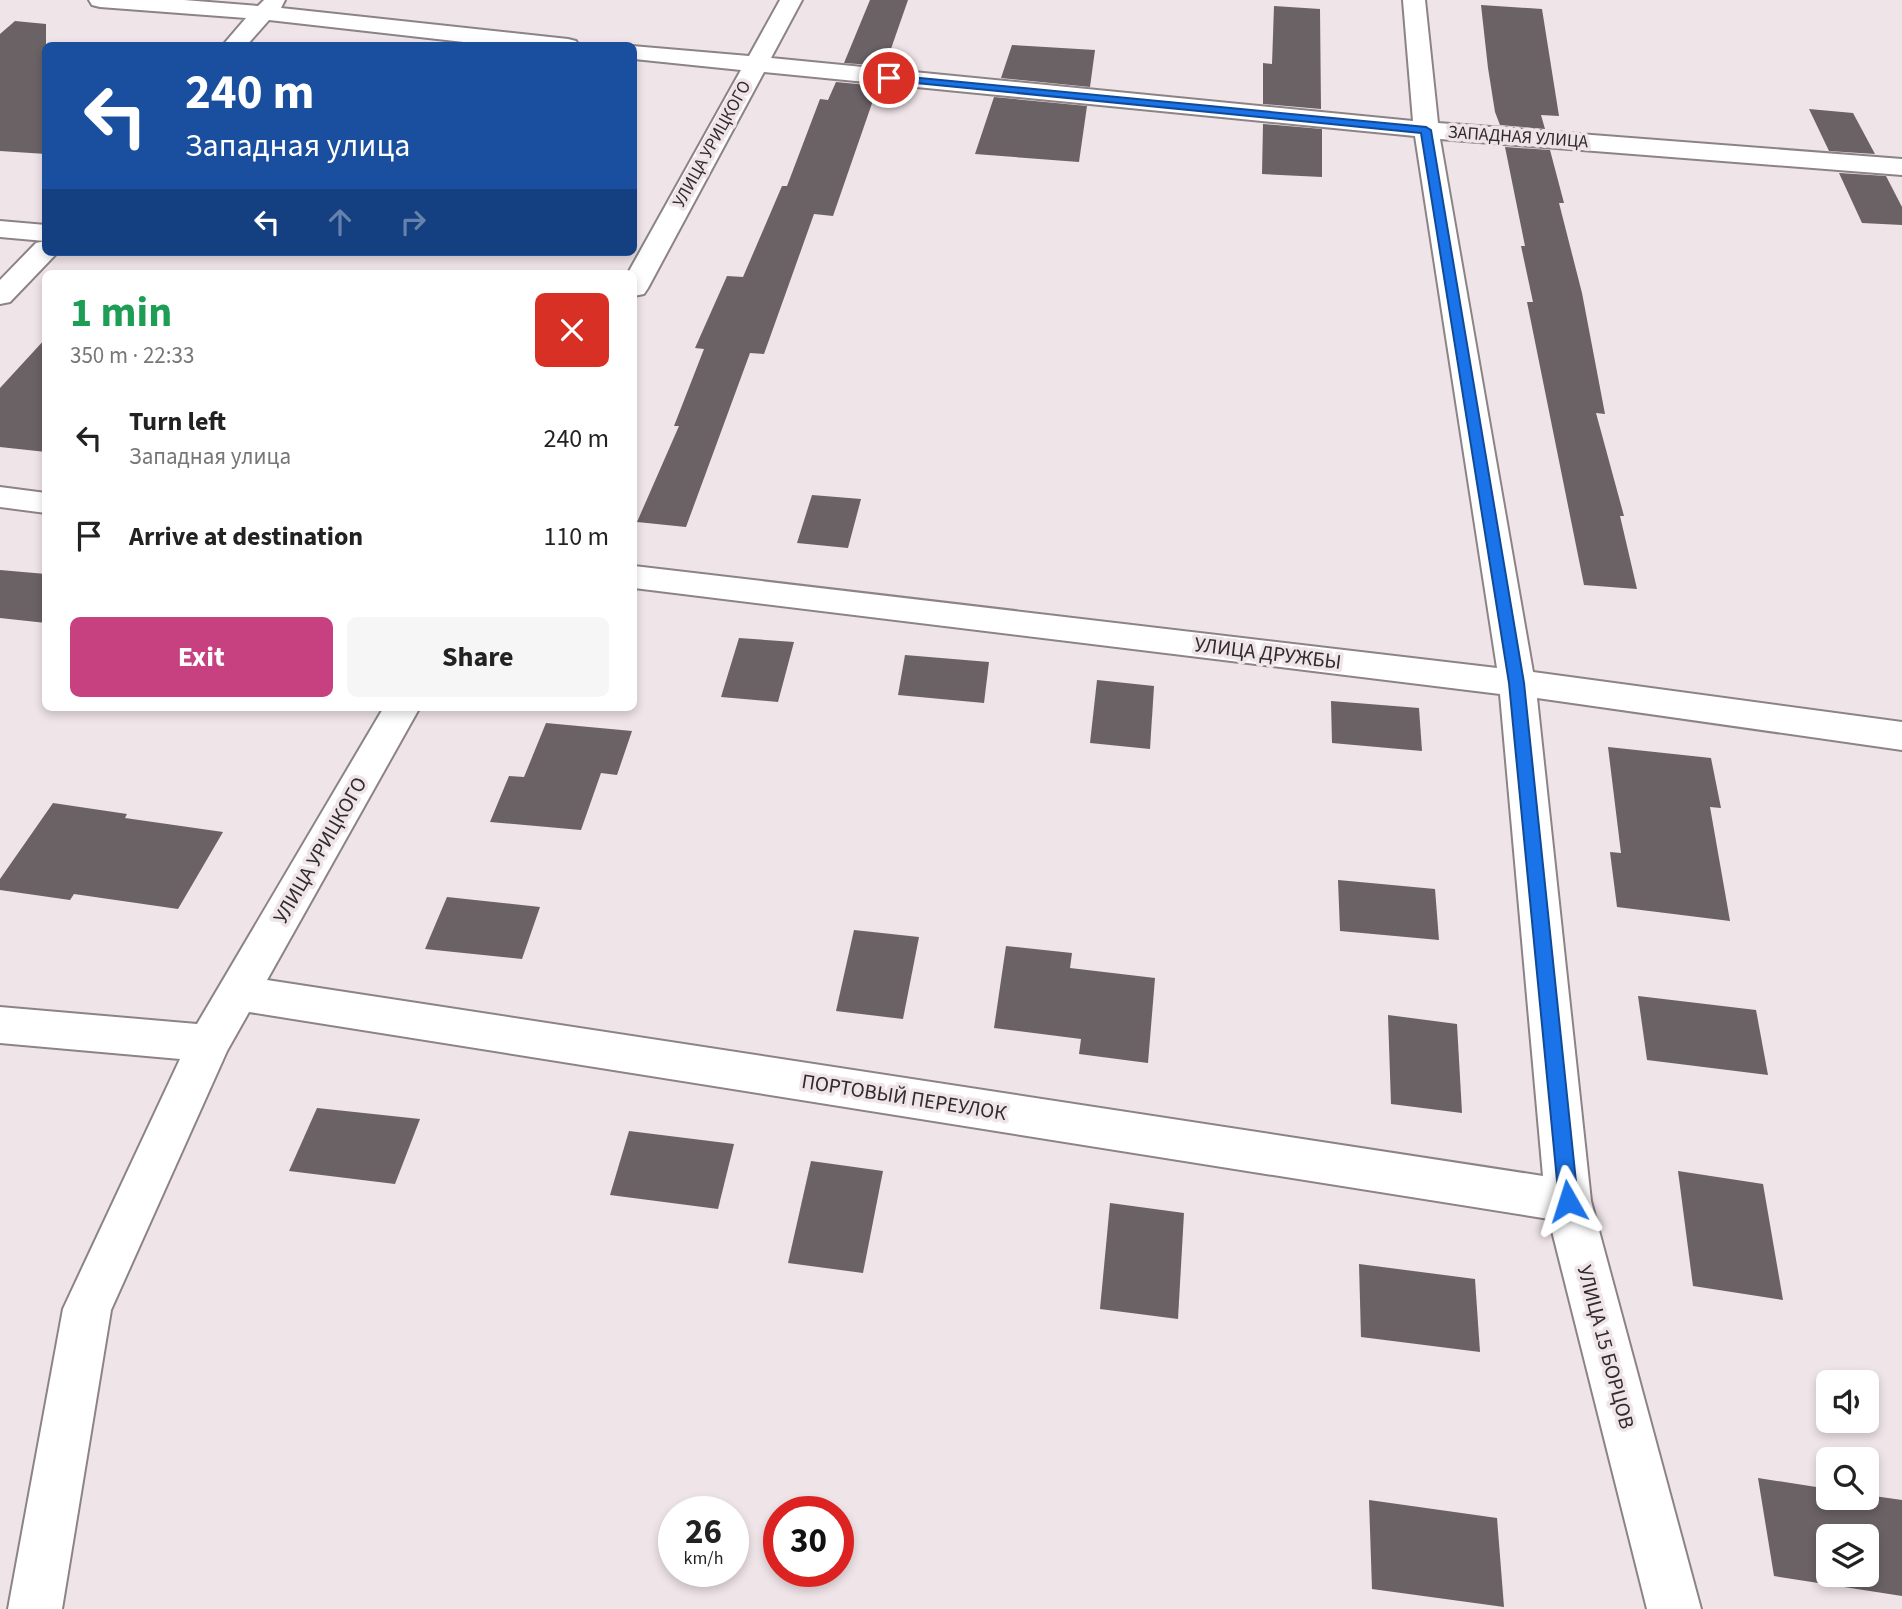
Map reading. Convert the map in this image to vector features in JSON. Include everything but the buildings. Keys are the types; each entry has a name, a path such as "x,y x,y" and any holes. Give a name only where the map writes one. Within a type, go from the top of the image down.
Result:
{"street":[{"path":"100,0 269,7 537,42"},
{"name":"УЛИЦА УРИЦКОГО","path":"637,282 791,0"},
{"name":"УЛИЦА 15 БОРЦОВ","path":"1415,0 1426,130 1517,683 1568,1201 1674,1609"},
{"path":"237,42 269,7"},
{"name":"ЗАПАДНАЯ УЛИЦА","path":"637,52 1426,130 1902,167"},
{"path":"0,229 42,233"},
{"path":"0,296 42,253"},
{"path":"0,497 42,502"},
{"name":"УЛИЦА ДРУЖБЫ","path":"637,576 1517,683 1902,736"},
{"name":"УЛИЦА УРИЦКОГО","path":"35,1609 87,1309 209,1043 400,711"},
{"name":"ПОРТОВЫЙ ПЕРЕУЛОК","path":"239,993 1568,1201"},
{"path":"0,1025 209,1043"}],"route":[{"path":"889,78 1426,130 1517,683 1568,1201"}]}
